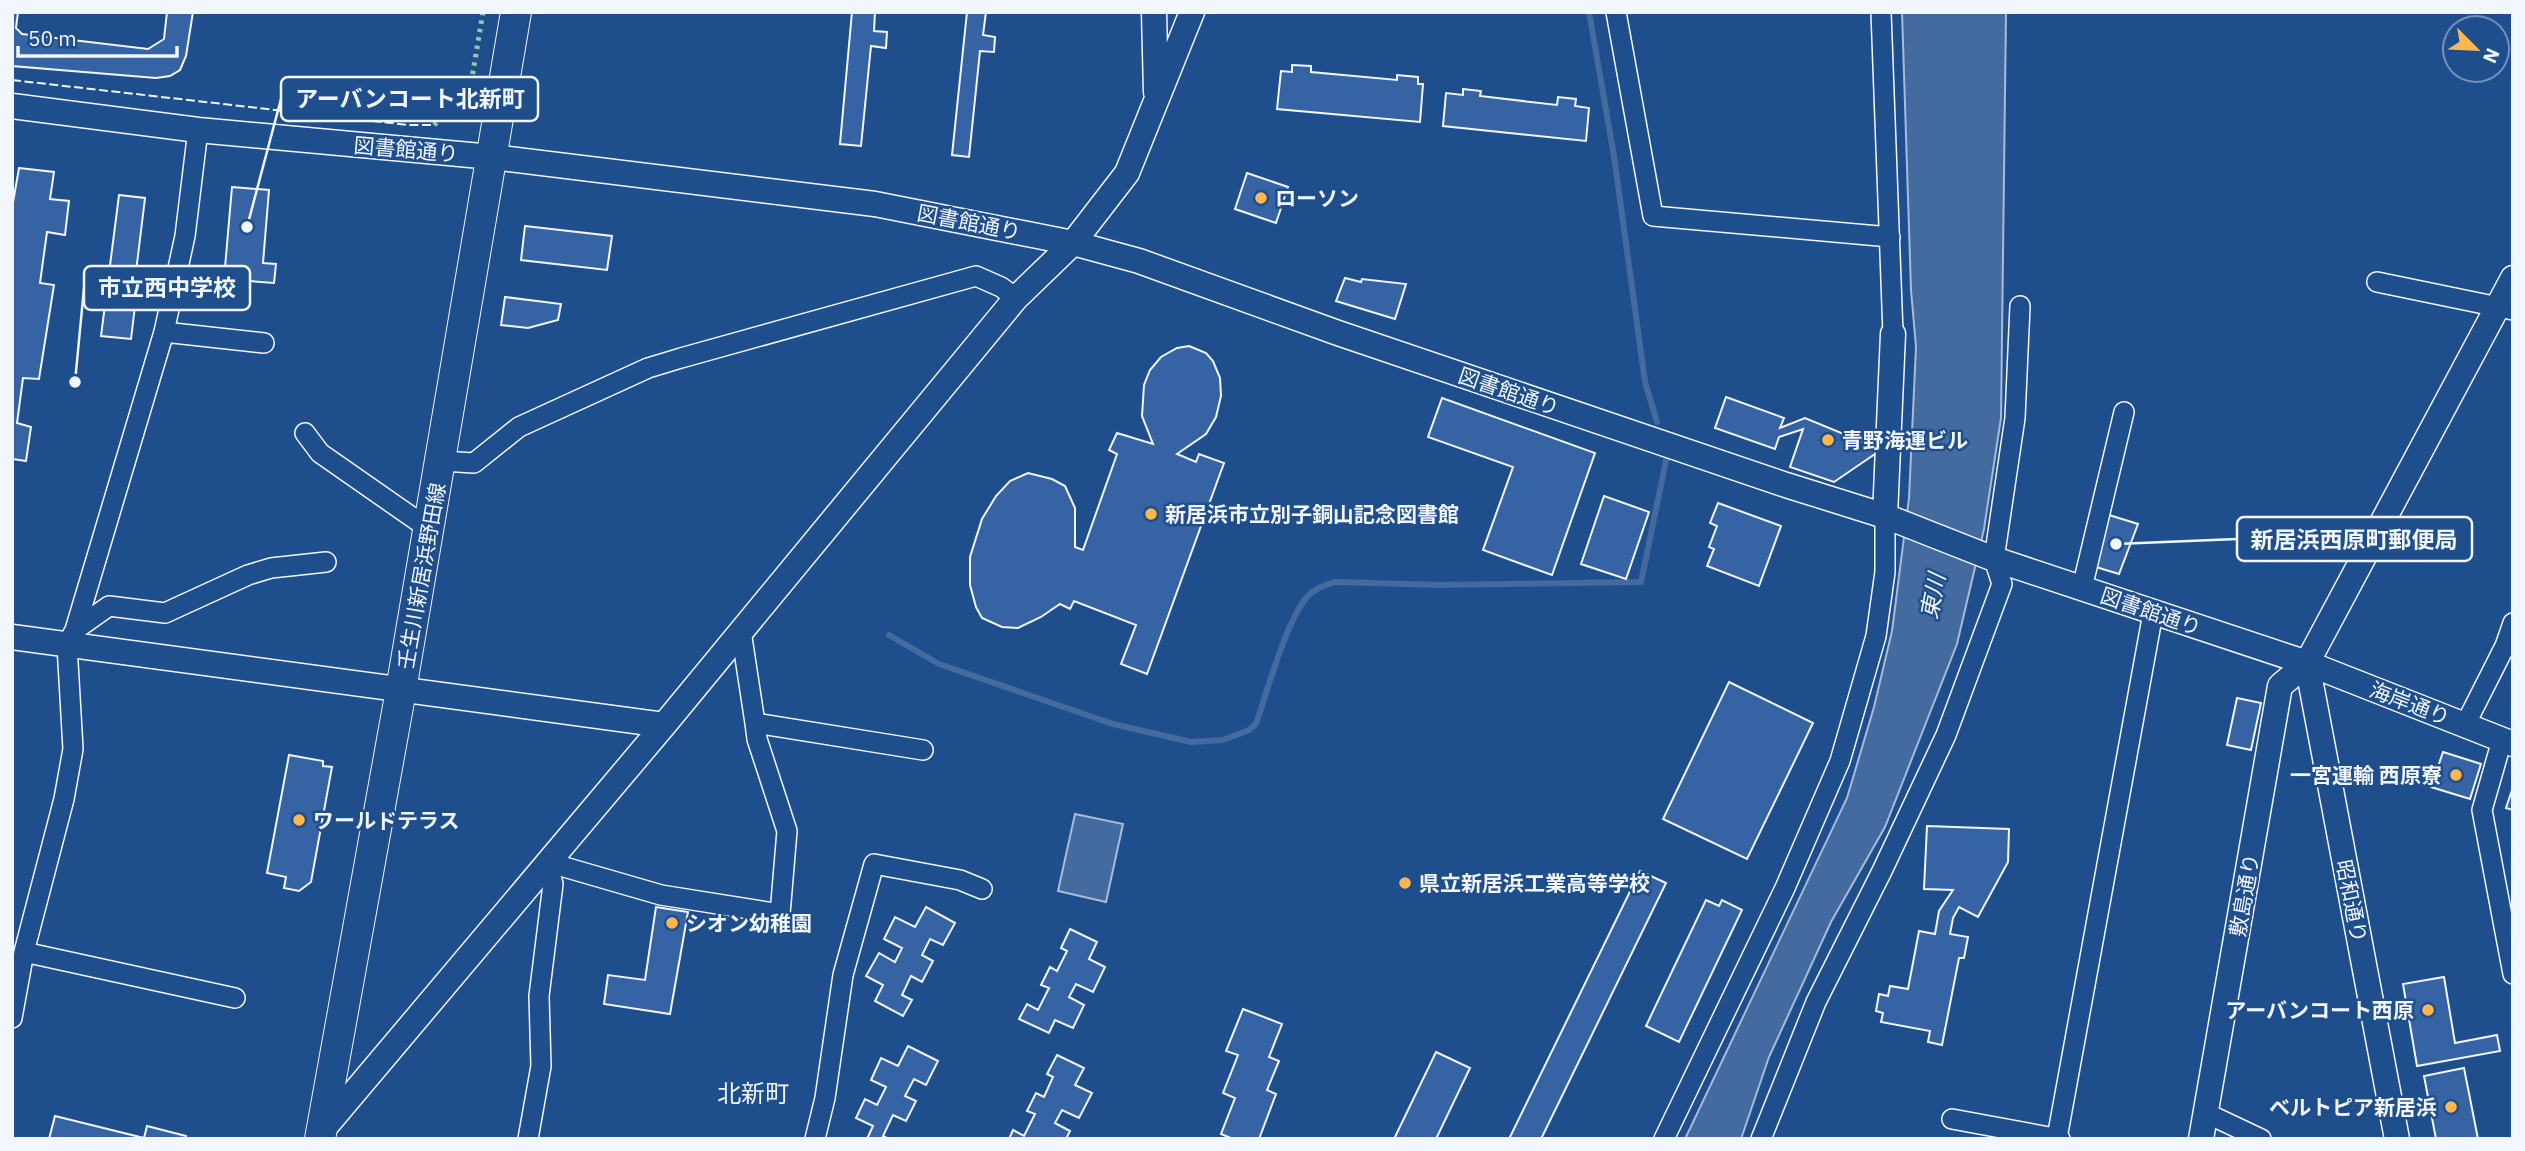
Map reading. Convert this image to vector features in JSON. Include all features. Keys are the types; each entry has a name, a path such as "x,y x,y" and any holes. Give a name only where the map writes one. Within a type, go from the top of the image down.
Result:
{"main road":[{"name":"壬生川新居浜野田線","path":"318,1136 401,690 516,12"}],"street":[{"path":"1154,12 1156,102"},
{"path":"318,1136 664,725 1016,298 1073,243 1127,173 1192,12"},
{"path":"1616,12 1653,216 1890,237"},
{"path":"1664,1139 1785,888 1840,761 1876,636 1885,572 1893,334 1881,12"},
{"name":"図書館通り","path":"12,106 198,130 492,157 875,204 1073,243 1139,261 1628,431 1885,516 1994,559 2307,663"},
{"path":"12,1018 24,952 64,799 73,749 71,637 164,332 185,236 198,130"},
{"path":"440,461 474,464 519,427 648,368 797,325 976,276 1001,287 1016,298"},
{"path":"2307,663 2506,309 2513,278"},
{"path":"2377,282 2506,309"},
{"path":"1761,1139 1816,1002 1947,734 2002,584 1994,559 2015,418 2020,306"},
{"path":"164,332 264,343"},
{"path":"2082,588 2124,412"},
{"path":"305,433 320,453 429,530"},
{"path":"71,637 109,606 165,613 247,575 271,568 326,562"},
{"path":"1952,1119 2059,1138 2154,613"},
{"path":"2465,725 2505,646 2513,623"},
{"path":"547,862 660,895 780,914 787,831 757,739 741,631"},
{"path":"12,637 71,637 401,690 664,725"},
{"name":"海岸通り","path":"2307,663 2507,742"},
{"name":"敷島通り","path":"2201,1139 2280,686 2307,663"},
{"name":"昭和通り","path":"2307,663 2397,1139"},
{"path":"755,723 923,750"},
{"path":"2507,742 2482,810 2513,974"},
{"path":"528,1139 541,1066 539,996 553,884 547,862"},
{"path":"815,1139 825,1098 843,975 874,864 960,880 982,889"},
{"path":"24,952 235,998"},
{"path":"2206,1113 2261,1139"}],"water":[{"name":"東川","path":"1902,12 2006,12 2001,418 1984,529 1957,644 1885,827 1831,922 1769,1057 1741,1139 1685,1139 1847,798 1874,707 1892,631 1909,498 1916,347 1911,290"},
{"path":"1075,814 1123,824 1106,902 1058,891"}],"building":[{"path":"12,12 18,12 16,28 22,34 148,49 164,39 167,12 193,12 186,56 180,70 170,76 156,78 12,66"},
{"path":"852,12 875,12 874,31 887,32 886,48 871,46 861,146 840,144"},
{"path":"967,12 986,12 983,35 995,37 994,52 980,51 969,157 952,155"},
{"path":"1292,65 1311,66 1311,72 1397,80 1397,75 1418,77 1418,84 1423,84 1420,122 1277,109 1281,71 1292,72"},
{"path":"1463,89 1481,91 1480,96 1557,105 1558,97 1576,99 1575,106 1589,108 1586,141 1443,126 1446,93 1463,95"},
{"path":"19,168 54,172 50,199 69,201 65,235 47,232 40,283 54,285 39,379 23,378 17,423 31,427 26,461 13,459 12,462 12,208"},
{"name":"ローソン","path":"1247,173 1288,187 1276,223 1235,209"},
{"path":"232,187 269,190 263,263 276,264 274,283 224,279"},
{"path":"119,195 145,198 135,280 149,282 146,307 135,306 131,339 101,336"},
{"path":"525,226 612,236 607,270 521,260"},
{"path":"1345,278 1361,282 1362,279 1406,284 1395,319 1336,301"},
{"path":"505,297 561,304 558,320 528,328 501,325"},
{"name":"新居浜市立別子銅山記念図書館","path":"1189,346 1206,353 1213,361 1220,378 1221,396 1216,417 1206,434 1177,454 1196,462 1199,454 1224,463 1147,674 1121,664 1136,625 1074,601 1070,609 1060,604 1018,628 1002,627 982,618 970,585 970,557 982,519 996,496 1010,481 1028,473 1052,479 1065,486 1075,508 1075,547 1083,550 1117,454 1109,450 1117,433 1153,444 1142,416 1144,385 1150,370 1161,357 1177,348"},
{"name":"青野海運ビル","path":"1726,397 1784,418 1780,428 1805,418 1863,442 1867,432 1877,436 1875,454 1834,482 1790,467 1803,429 1779,437 1775,449 1715,428"},
{"path":"1442,398 1595,453 1552,575 1483,550 1513,467 1428,437"},
{"path":"1604,496 1649,512 1626,579 1581,564"},
{"path":"1718,503 1781,526 1759,586 1707,566 1714,549 1709,547 1717,526 1710,523"},
{"path":"2109,515 2138,524 2119,574 2096,567"},
{"path":"1729,682 1813,723 1747,859 1663,819"},
{"path":"2237,698 2261,703 2251,750 2227,745"},
{"name":"一宮運輸 西原寮","path":"2443,752 2481,764 2470,799 2431,787"},
{"name":"ワールドテラス","path":"289,755 323,761 323,766 332,767 311,882 299,891 284,888 286,877 267,873"},
{"path":"2513,787 2513,810 2506,808"},
{"path":"1927,826 2009,829 2008,862 1978,917 1959,907 1953,918 1950,934 1968,937 1964,958 1959,958 1942,1045 1928,1042 1930,1031 1881,1022 1883,1013 1876,1011 1879,994 1888,996 1890,986 1908,989 1919,931 1935,934 1939,911 1953,890 1924,889"},
{"path":"1640,871 1666,883 1541,1139 1509,1139"},
{"path":"1706,900 1719,906 1722,900 1742,910 1679,1042 1646,1026"},
{"path":"656,907 688,912 670,1014 604,1004 608,975 645,980"},
{"path":"926,907 955,923 943,945 930,939 922,955 933,961 922,982 911,976 902,995 912,1000 903,1016 875,1001 883,985 866,976 879,953 895,962 902,948 884,939 895,917 915,927"},
{"path":"1070,929 1097,942 1089,959 1105,967 1093,992 1076,984 1069,997 1084,1005 1073,1028 1055,1020 1049,1033 1019,1019 1027,1004 1038,1010 1049,988 1041,985 1050,967 1057,971 1067,951 1061,948"},
{"name":"アーバンコート西原","path":"2444,977 2455,1043 2497,1035 2500,1051 2417,1066 2403,984"},
{"path":"1243,1009 1282,1024 1269,1057 1279,1061 1267,1090 1276,1094 1259,1139 1233,1139 1221,1134 1235,1098 1223,1093 1238,1055 1226,1051"},
{"path":"908,1046 938,1061 926,1085 914,1079 905,1096 916,1101 906,1121 893,1115 883,1136 889,1139 867,1139 873,1126 856,1118 865,1099 877,1105 886,1087 871,1080 881,1058 898,1066"},
{"path":"1436,1052 1470,1068 1436,1139 1394,1139"},
{"path":"1057,1055 1084,1068 1075,1085 1092,1093 1079,1118 1062,1110 1055,1123 1070,1131 1066,1139 1009,1139 1013,1130 1024,1136 1035,1114 1027,1111 1036,1093 1044,1097 1053,1077 1047,1074"},
{"name":"ベルトピア新居浜","path":"2464,1068 2478,1139 2436,1139 2424,1076"},
{"path":"55,1116 144,1138 147,1126 186,1136 185,1139 49,1139"}],"waterway":[{"path":"1589,12 1614,156 1645,382 1657,422"},
{"path":"889,635 939,664 1113,724 1191,742 1223,740 1249,730 1256,724 1278,658 1299,608 1307,597 1327,584 1641,582 1667,456"}],"hedge":[{"path":"434,125 462,100 463,89 471,84 483,12"}],"fence":[{"path":"12,80 408,125 434,125"}],"place":[{"name":"ローソン","path":"1261,198"},
{"name":"アーバンコート北新町","path":"247,227"},
{"name":"市立西中学校","path":"75,382"},
{"name":"青野海運ビル","path":"1828,440"},
{"name":"新居浜市立別子銅山記念図書館","path":"1151,514"},
{"name":"新居浜西原町郵便局","path":"2116,544"},
{"name":"一宮運輸 西原寮","path":"2456,775"},
{"name":"ワールドテラス","path":"299,820"},
{"name":"県立新居浜工業高等学校","path":"1405,883"},
{"name":"シオン幼稚園","path":"672,923"},
{"name":"アーバンコート西原","path":"2428,1010"},
{"name":"ベルトピア新居浜","path":"2451,1107"}],"district":[{"name":"北新町","path":"753,1093"}]}
